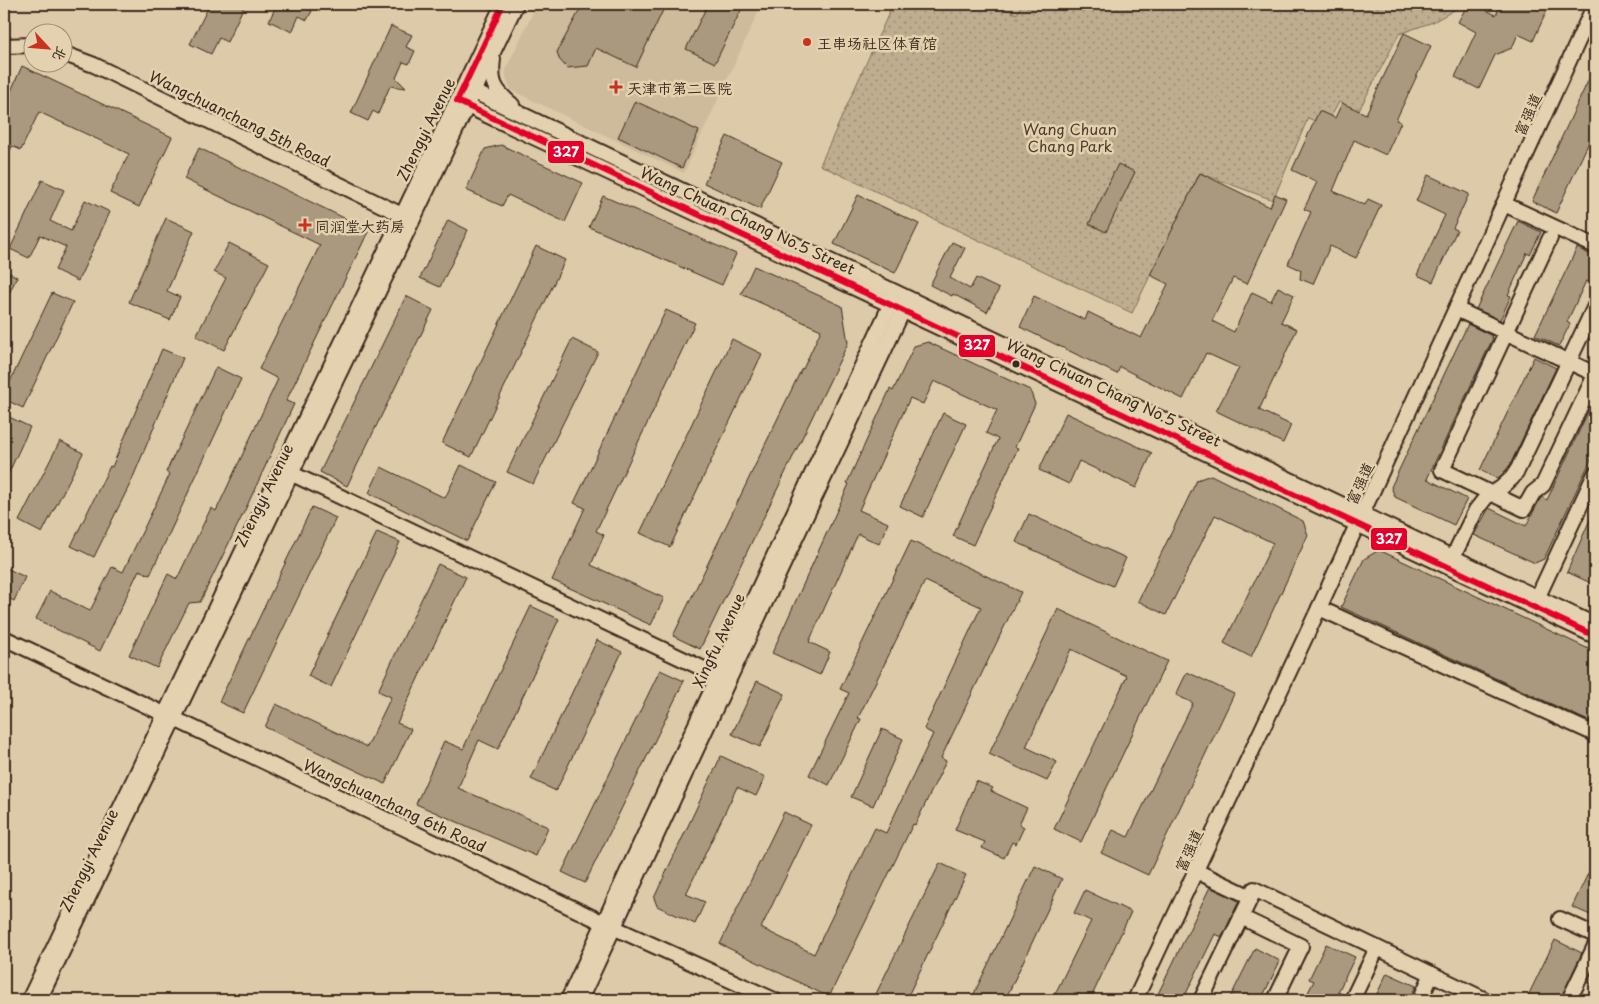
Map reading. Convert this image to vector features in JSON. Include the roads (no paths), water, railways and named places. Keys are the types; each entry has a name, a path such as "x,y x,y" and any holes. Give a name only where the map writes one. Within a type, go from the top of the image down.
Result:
{"street":[{"name":"Zhengyi Avenue","path":"469,89 504,4"},
{"name":"Zhengyi Avenue","path":"39,1000 170,716 462,103 516,4"},
{"name":"富强道","path":"1135,1000 1360,520 1595,4"},
{"path":"4,46 22,45"},
{"path":"489,47 495,88 516,114"},
{"name":"Wangchuanchang 5th Road","path":"72,56 94,64 402,214"},
{"name":"Wang Chuan Chang No.5 Street","path":"469,89 900,302"},
{"name":"Zhengyi Avenue","path":"287,471 402,214 462,103"},
{"name":"Wang Chuan Chang No.5 Street","path":"462,103 900,302 1450,562 1535,603 1595,636"},
{"path":"1504,204 1595,246"},
{"path":"1456,309 1506,332 1595,375 1543,485 1533,493 1524,509 1442,470 1506,332 1550,238"},
{"name":"Xingfu Avenue","path":"580,1000 609,925 900,302"},
{"path":"1450,562 1476,510 1487,496 1501,488 1512,478 1518,469 1595,306"},
{"path":"287,471 723,679"},
{"path":"1535,603 1595,474"},
{"name":"Wang Chuan Chang No.5 Street","path":"1535,603 1595,625"},
{"path":"1319,608 1595,734"},
{"name":"Wangchuanchang 6th Road","path":"4,638 609,925 774,1000"},
{"name":"Zhengyi Avenue","path":"29,1000 170,716"},
{"path":"1196,871 1251,897"},
{"path":"1201,1000 1254,889 1486,1000"},
{"path":"1241,917 1301,946 1275,1000"},
{"path":"1560,919 1595,936"},
{"name":"Xingfu Avenue","path":"568,1000 609,925"},
{"path":"1569,1000 1595,946"},
{"path":"1352,1000 1377,948"},
{"path":"1420,1000 1432,974"}],"place":[{"name":"王串场社区体育馆","path":"807,42"},
{"name":"天津市第二医院","path":"616,87"},
{"name":"同润堂大药房","path":"305,225"}],"park label":[{"name":"Wang Chuan Chang Park","path":"1070,136"}]}
